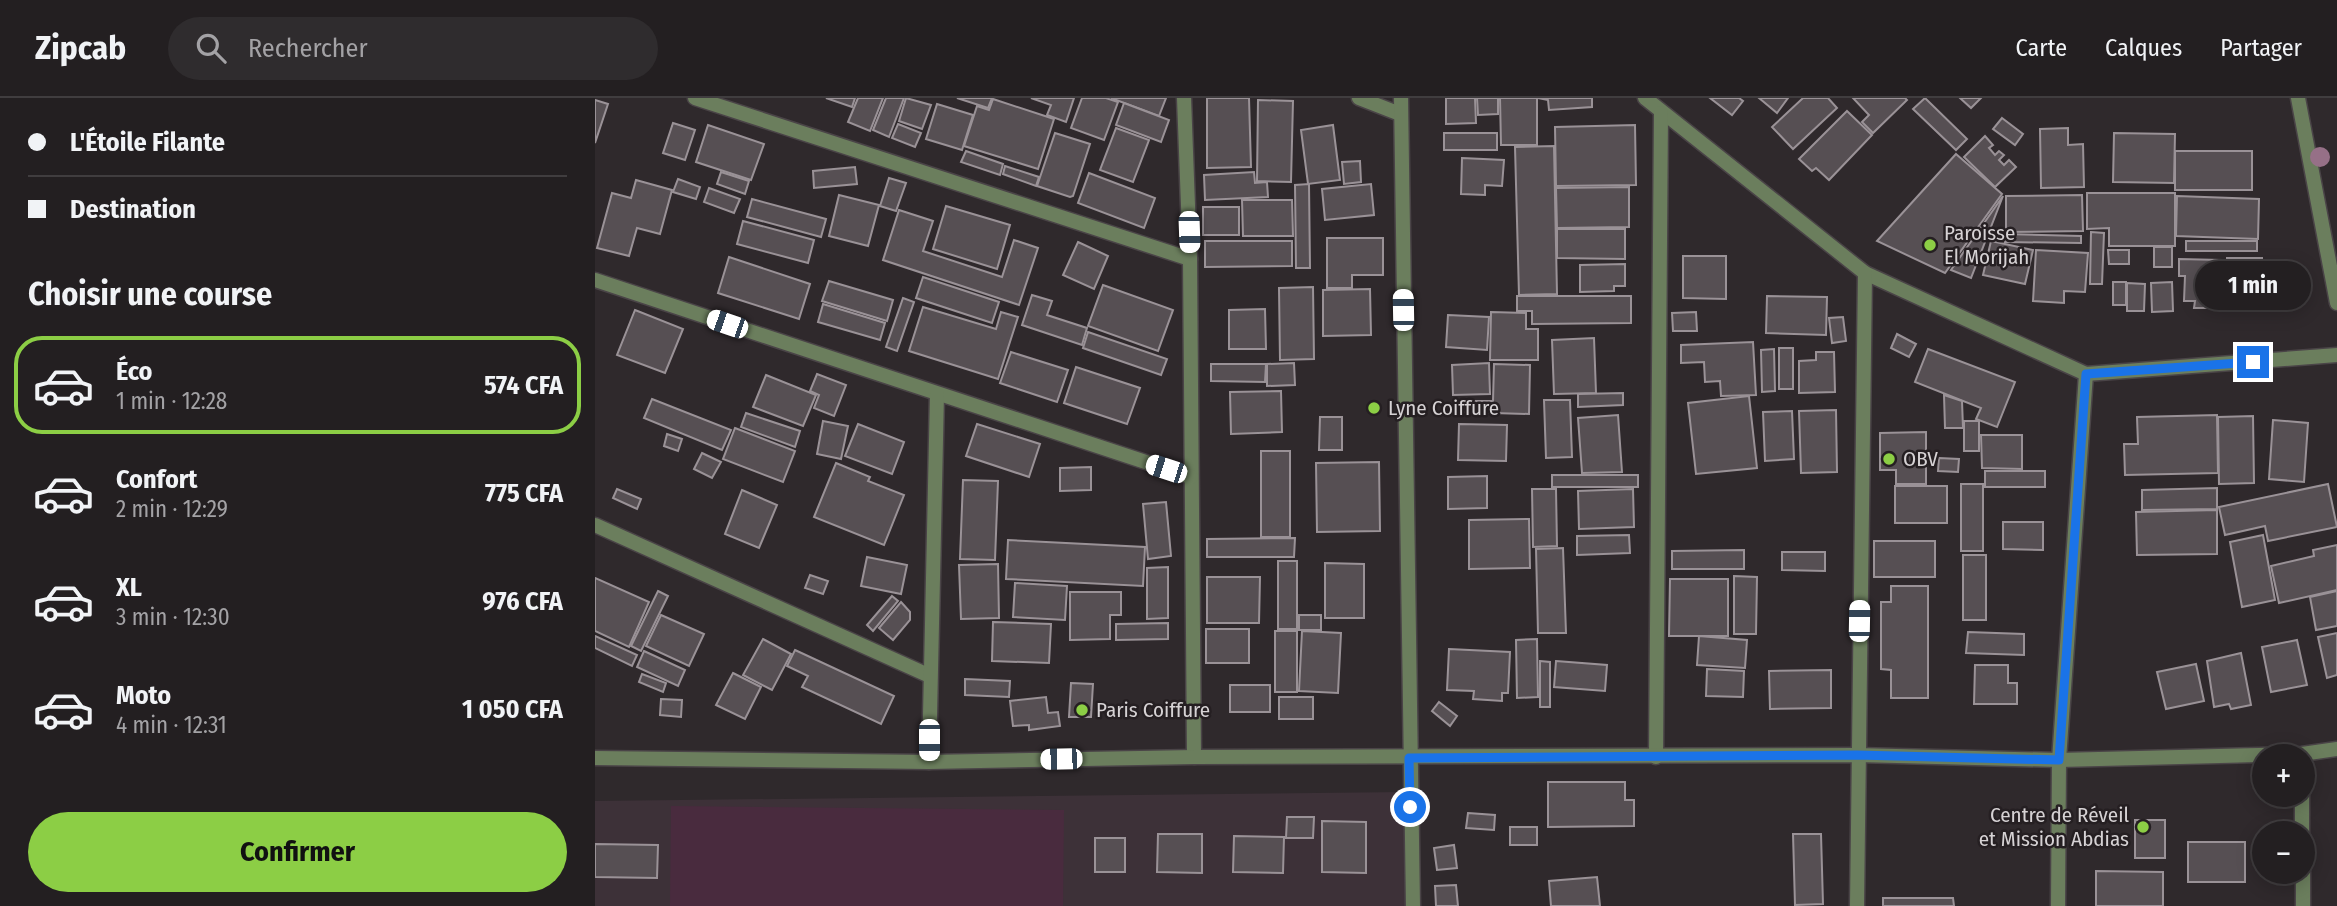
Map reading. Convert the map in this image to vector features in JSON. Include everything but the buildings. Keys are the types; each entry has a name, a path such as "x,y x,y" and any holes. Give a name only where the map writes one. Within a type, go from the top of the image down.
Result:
{"street":[{"path":"695,98 1190,259"},
{"path":"1184,98 1190,259 1194,757"},
{"path":"1359,98 1400,114"},
{"path":"1401,98 1413,906"},
{"path":"1645,98 1865,273 2086,374 2337,355"},
{"path":"2298,98 2337,303"},
{"path":"1656,757 1661,113"},
{"path":"1857,906 1865,273"},
{"path":"595,280 1191,477"},
{"path":"2058,906 2059,760 2086,374"},
{"path":"929,762 937,394"},
{"path":"595,525 930,676"},
{"path":"2315,753 2337,749"},
{"path":"595,758 929,762 1194,757 1857,755 2059,760 2252,756"},
{"path":"2303,884 2303,906"}],"shaded area":[{"path":"1406,792 1406,906 595,906 595,801"},
{"path":"671,806 1064,810 1063,906 670,906"}],"place":[{"name":"Paroisse El Morijah","path":"1930,245"},
{"name":"Lyne Coiffure","path":"1374,408"},
{"name":"OBV","path":"1889,459"},
{"name":"Paris Coiffure","path":"1082,710"},
{"name":"Centre de Réveil et Mission Abdias","path":"2143,827"}],"route":[{"path":"1410,807 1409,758 1857,755 2059,760 2086,374 2253,362"}]}
